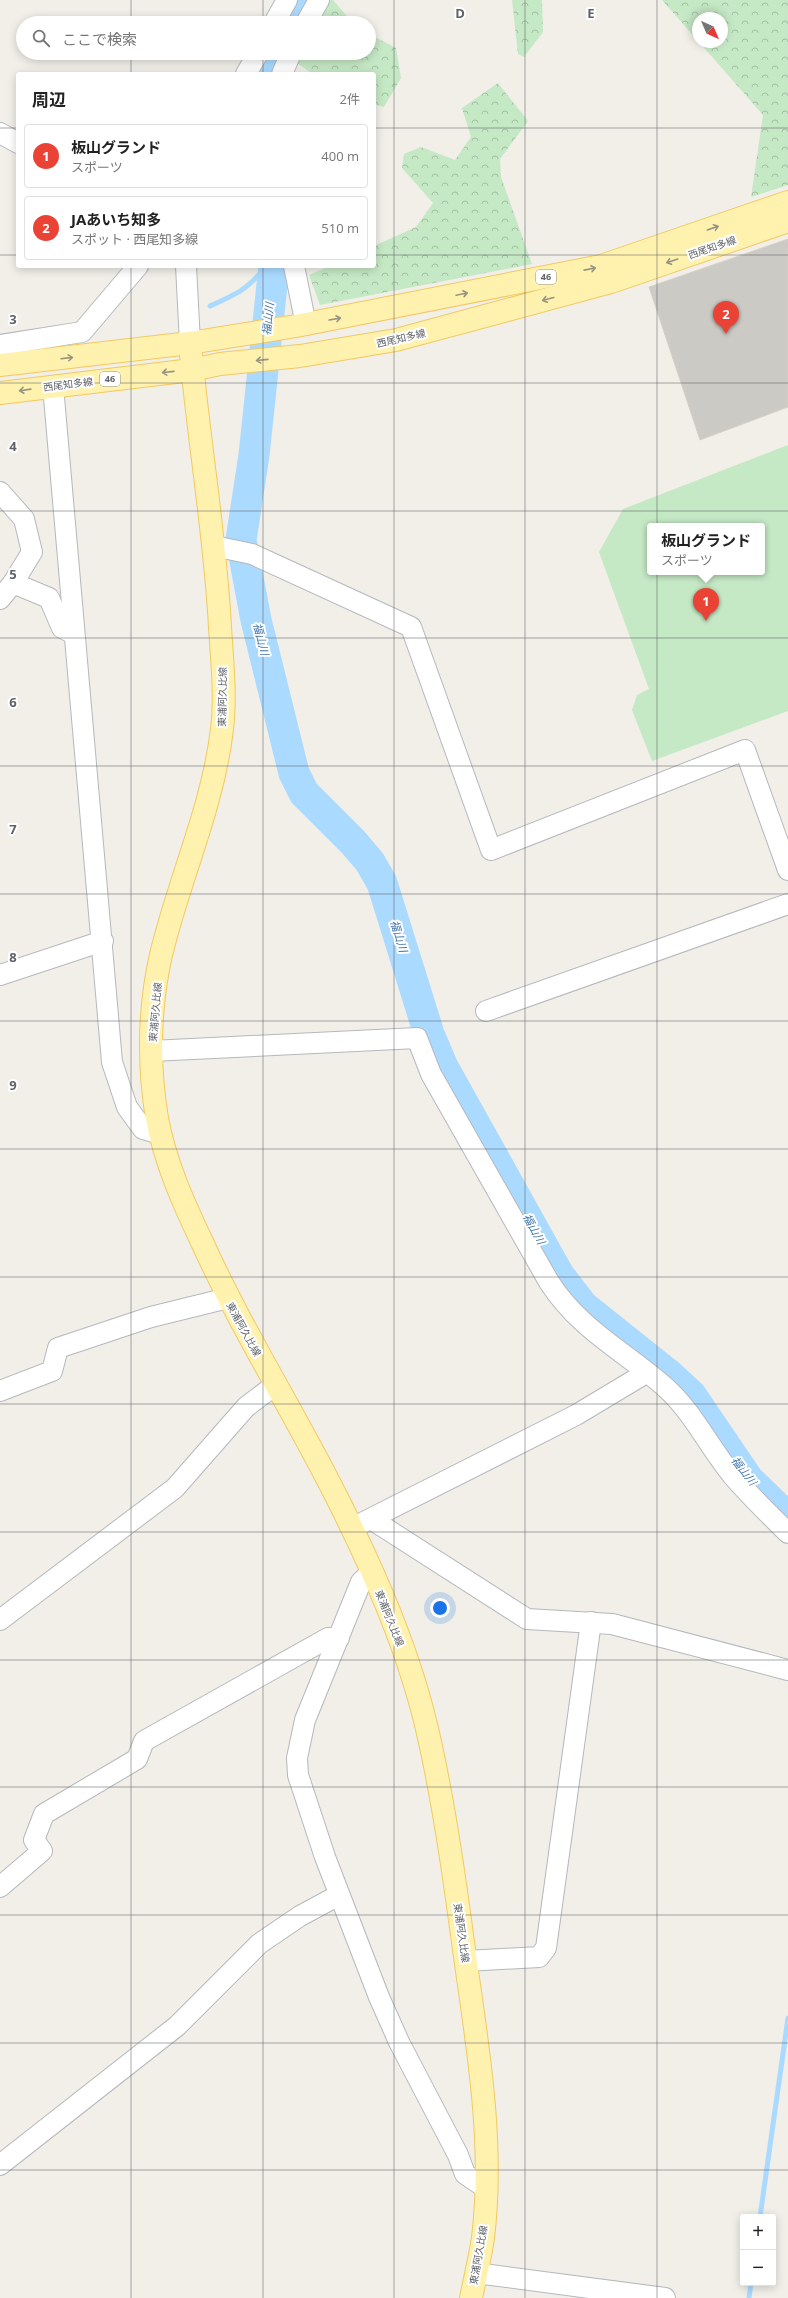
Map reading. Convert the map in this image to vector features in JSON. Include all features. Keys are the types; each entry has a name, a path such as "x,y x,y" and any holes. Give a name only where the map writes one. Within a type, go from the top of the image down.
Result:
{"main road":[{"name":"西尾知多線","path":"0,365 190,342 301,326 601,266 788,202"},
{"name":"西尾知多線","path":"0,393 192,370 220,364 300,356 396,340 611,282 788,221"},
{"name":"東浦阿久比線","path":"190,342 192,370 233,550 223,670 223,723 216,766 161,956 155,996 151,1051 151,1075 160,1134 182,1200 228,1298 275,1385 309,1444 361,1523 371,1572 402,1648 430,1740 453,1869 484,2094 486,2189 482,2241 470,2298"}],"street":[{"path":"278,16 287,0"},
{"path":"310,16 319,0"},
{"path":"247,72 254,60"},
{"path":"283,72 288,60"},
{"path":"0,133 16,142"},
{"path":"0,344 82,332 136,268"},
{"path":"186,268 190,342"},
{"path":"294,268 301,326"},
{"path":"54,386 69,551 74,634 103,941 112,1062 127,1107 143,1129 160,1134"},
{"path":"0,492 24,519 32,552 13,583 0,599"},
{"path":"233,550 411,627 491,850 746,750 788,870"},
{"path":"13,583 49,598 62,628 74,634"},
{"path":"486,1011 788,904"},
{"path":"0,975 103,941"},
{"path":"151,1051 416,1038 431,1074 549,1282 563,1303 581,1322 665,1387 681,1403 733,1476 788,1533"},
{"path":"0,1391 52,1371 58,1348 151,1317 228,1298"},
{"path":"361,1523 576,1415 646,1373"},
{"path":"0,1620 175,1488 246,1407 275,1385"},
{"path":"361,1523 527,1619 612,1624 788,1670"},
{"path":"371,1572 361,1582 305,1720 297,1758 298,1775 302,1791 339,1895 378,1997 399,2042 458,2155 465,2174 486,2189"},
{"path":"466,1961 539,1957 546,1948 591,1622"},
{"path":"0,1887 42,1851 34,1840 44,1814 137,1759 144,1741 328,1638 339,1638"},
{"path":"0,2165 177,2026 259,1944 300,1916 339,1895"},
{"path":"476,2273 665,2298"}],"green space":[{"path":"324,0 333,0 347,16 315,16"},
{"path":"512,0 542,0 543,32 524,57 518,54"},
{"path":"662,0 788,0 788,185 751,197 763,115 704,48 728,48 728,12 692,12 692,34"},
{"path":"376,38 396,48 401,78 384,107 376,105 376,72 310,72 292,60 376,60"},
{"path":"498,83 528,121 500,159 501,177 532,264 320,305 309,275 325,268 376,268 376,245 416,227 433,203 402,168 404,154 421,147 455,160 471,137 462,108"},
{"path":"788,445 788,711 652,761 632,710 637,695 649,689 599,552 623,509"}],"building":[{"path":"788,239 788,407 700,440 649,287"}],"waterway":[{"name":"福山川","path":"298,16 307,0"},
{"name":"福山川","path":"269,72 275,60"},
{"path":"210,306 242,290 265,268"},
{"name":"福山川","path":"274,268 254,455 241,540 256,620 294,773 304,793 353,842 370,862 382,883 429,1034 443,1067 559,1275 583,1306 667,1373 691,1395 748,1479 788,1518"},
{"path":"760,2214 788,2018"},
{"path":"749,2298 751,2286"}],"place":[{"name":"JAあいち知多","path":"726,334"},
{"name":"板山グランド","path":"706,621"}]}
